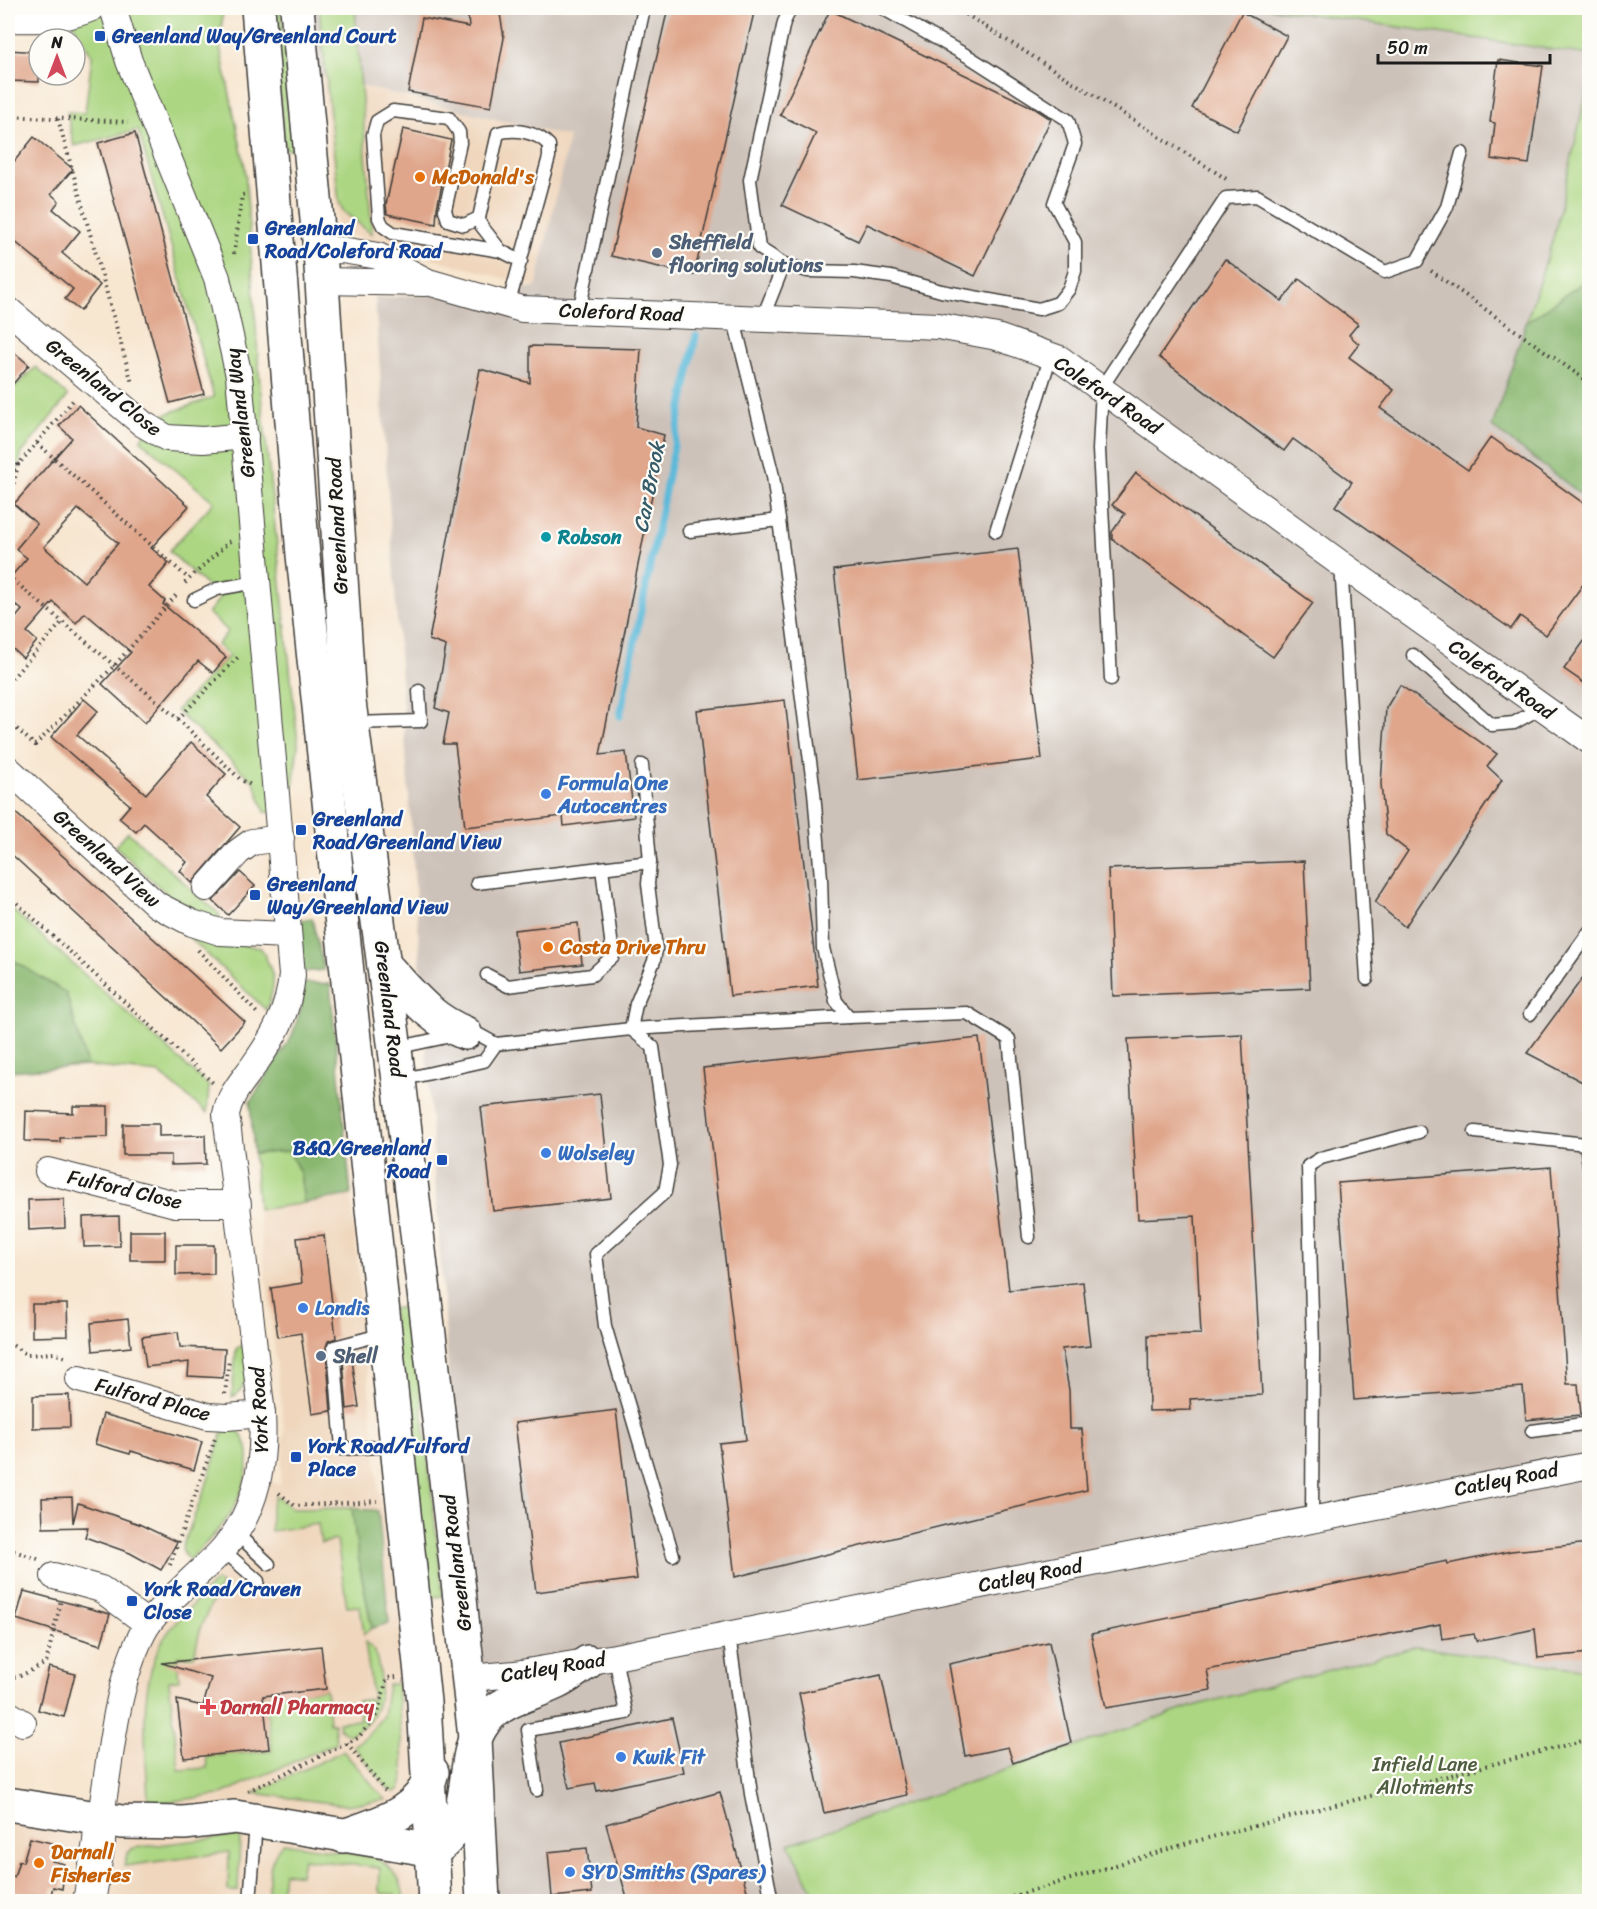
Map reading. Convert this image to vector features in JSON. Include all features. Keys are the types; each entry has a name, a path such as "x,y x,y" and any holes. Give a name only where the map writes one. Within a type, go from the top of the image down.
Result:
{"main road":[{"name":"Greenland Road","path":"258,8 303,555 403,1500 408,1657 430,1782 435,1902"},
{"name":"Greenland Road","path":"297,8 321,266 340,586 352,723 384,964 469,1678 475,1738 482,1902"},
{"path":"279,268 321,266"},
{"path":"384,964 442,1024 465,1033"},
{"path":"357,1072 368,1062 396,1064"},
{"path":"408,1657 431,1662 469,1678"},
{"path":"434,1850 451,1837 460,1821 475,1738 485,1720 500,1706 556,1683 602,1660"},
{"path":"343,1836 404,1812 430,1782 441,1733 442,1708 448,1694 456,1685 469,1678"},
{"path":"8,1804 100,1821 184,1822 235,1817 251,1806 343,1836 434,1850 456,1866 482,1902"}],"street":[{"path":"8,19 46,20 75,15 92,8"},
{"name":"Greenland Way","path":"113,8 129,61 153,123 218,278 239,376 292,975 290,998 276,1033 229,1098"},
{"name":"Coleford Road","path":"321,266 428,282 522,309 762,317 938,326 997,337 1051,356 1102,387 1341,564 1590,741"},
{"name":"Greenland Close","path":"8,310 143,424 167,438 202,440 245,436"},
{"name":"Greenland View","path":"8,770 157,905 220,932 288,935"},
{"path":"206,888 238,852 252,842 281,838"},
{"name":"York Road","path":"100,1821 122,1690 134,1652 148,1624 229,1541 251,1506 260,1477 264,1441 262,1414 238,1204 227,1132 226,1114 229,1098"},
{"name":"Fulford Close","path":"48,1171 175,1204 238,1204"},
{"name":"Fulford Place","path":"79,1379 208,1416 262,1414"},
{"name":"Catley Road","path":"469,1678 515,1674 602,1660 1312,1518 1590,1465"},
{"path":"60,1577 101,1589 148,1624"},
{"path":"89,1902 100,1821"}],"lane":[{"path":"579,311 644,8"},
{"path":"791,8 782,33 750,180 759,248 784,264 808,271 854,272 891,277 941,291 1039,309 1058,303 1069,289 1075,271 1074,242 1054,203 1075,144 1068,120 971,58 882,8"},
{"path":"481,213 464,225 448,220 445,210 460,143 459,132 449,118 393,111 377,121 373,135 379,218 383,226 393,232 501,251 521,261"},
{"path":"501,251 480,224 498,133 509,130 541,136 549,145 549,156 508,306"},
{"path":"1111,679 1099,450 1102,387 1226,198 1244,195 1257,196 1385,272 1417,261 1447,207 1462,153"},
{"path":"762,317 784,264"},
{"path":"733,316 773,476 814,792 821,878 823,948 836,1001 849,1017"},
{"path":"996,531 1051,356"},
{"path":"689,531 779,520"},
{"path":"1341,564 1366,979"},
{"path":"194,600 218,589 257,582"},
{"path":"1413,655 1492,725 1514,723 1542,707"},
{"path":"352,723 421,722 419,691"},
{"path":"631,1029 636,1004 654,961 656,949 648,884 650,862 642,765"},
{"path":"477,883 650,862"},
{"path":"487,975 508,986 592,975 613,956 602,868"},
{"path":"1530,1014 1590,931"},
{"path":"396,1064 465,1033 476,1033 496,1044 631,1029 967,1013 1009,1039 1029,1237"},
{"path":"631,1029 653,1047 670,1166 665,1192 596,1254 606,1326 673,1555"},
{"path":"396,1064 484,1061 496,1044"},
{"path":"1312,1518 1313,1350 1308,1166 1321,1158 1419,1132"},
{"path":"1475,1132 1586,1144 1590,1172"},
{"path":"384,1334 334,1347 342,1449 397,1446"},
{"path":"1532,1431 1590,1423"},
{"path":"229,1541 269,1564"},
{"path":"229,1541 258,1581"},
{"path":"729,1635 751,1794 772,1902"},
{"path":"537,1790 528,1730 626,1713 602,1660"},
{"path":"250,1902 251,1806"}],"path":[{"path":"956,8 1231,182 1244,195"},
{"path":"8,116 153,123"},
{"path":"58,119 143,424"},
{"path":"218,278 230,278 242,195 273,191"},
{"path":"1417,261 1590,383"},
{"path":"8,475 90,380"},
{"path":"37,443 189,579"},
{"path":"8,456 18,465"},
{"path":"8,507 18,465"},
{"path":"8,722 34,745 115,665 189,579 252,519"},
{"path":"8,576 178,719 241,780 277,798"},
{"path":"8,683 63,621"},
{"path":"178,719 262,632"},
{"path":"8,895 229,1098"},
{"path":"196,948 276,1033"},
{"path":"8,1342 27,1355 54,1353 84,1365 79,1379"},
{"path":"168,1568 199,1490 222,1417 230,1350"},
{"path":"260,1477 295,1506 403,1500"},
{"path":"8,1678 28,1673 45,1663 60,1577"},
{"path":"251,1806 346,1743 358,1738 369,1728 381,1706 387,1678 400,1677 408,1657"},
{"path":"995,1902 1185,1844 1590,1739"},
{"path":"346,1743 387,1793 402,1795 404,1812"}],"shaded area":[{"path":"305,8 1269,8 1589,55 1589,82 1554,235 1492,427 1589,500 1589,1670 1416,1647 1190,1707 790,1844 818,1901 496,1901 469,1678 375,298 536,287 569,137 321,76"},
{"path":"321,76 569,137 536,287 338,232"},
{"path":"351,1195 379,1492 453,1863 453,1901 8,1901 8,1804 100,1820 133,1652 194,1576 259,1477 280,1485 284,1427 258,1210"}],"green space":[{"path":"64,8 223,8 220,47 245,167 260,385 298,744 290,813 265,812 254,782 176,711 229,656 217,645 228,631 208,613 220,598 169,551 214,502 140,440 158,417 214,397 138,130 74,146 67,112 85,113 92,56 87,47 87,27 75,27"},
{"path":"271,8 281,8 294,149 285,149"},
{"path":"319,8 355,8 372,234 344,212 339,202"},
{"path":"1269,8 1589,8 1589,55"},
{"path":"1589,82 1589,278 1526,323 1554,235"},
{"path":"1589,278 1589,500 1492,427 1526,323"},
{"path":"36,367 68,396 22,453 8,498 8,394"},
{"path":"128,832 220,915 217,920 169,896 115,846"},
{"path":"8,906 209,1086 207,1113 159,1073 87,1066 66,993 8,957"},
{"path":"312,918 324,970 302,972 298,927 302,920"},
{"path":"187,935 261,948 273,978 272,992 266,1010"},
{"path":"8,957 66,993 87,1066 8,1071"},
{"path":"303,983 330,984 351,1195 304,1203 300,1173 289,1151 254,1154 250,1102 292,1036 301,1008"},
{"path":"289,1151 300,1173 304,1203 258,1210 254,1154"},
{"path":"411,1306 443,1596 424,1598 392,1309"},
{"path":"246,1346 250,1371 239,1392 232,1397 236,1349"},
{"path":"231,1427 240,1434 246,1444 248,1455 245,1480 226,1520 190,1560 185,1556 182,1548 206,1486 222,1433"},
{"path":"276,1496 292,1509 352,1508 359,1563 372,1628 364,1634 360,1606 347,1607 337,1540 321,1543 318,1524 271,1531 271,1507"},
{"path":"352,1508 378,1511 389,1623 372,1628 359,1563"},
{"path":"216,1581 221,1584 201,1626 194,1656 177,1657 179,1680 169,1681 179,1770 207,1768 206,1756 272,1751 267,1713 239,1716 237,1698 326,1689 329,1723 334,1723 336,1743 219,1795 148,1804 145,1720 149,1678 163,1640 174,1624"},
{"path":"365,1642 375,1651 380,1688 375,1710 369,1720 349,1735 339,1728 338,1722 360,1720 357,1701 373,1699"},
{"name":"Infield Lane Allotments","path":"1416,1647 1589,1670 1589,1901 818,1901 789,1844 1190,1707"},
{"path":"388,1684 397,1684 404,1777 400,1790 394,1792 389,1790 353,1746 367,1736 383,1716"},
{"path":"343,1751 386,1800 345,1805 254,1793"},
{"path":"240,1835 238,1891 228,1891 229,1852 124,1866 127,1854 133,1848"},
{"path":"283,1843 374,1857 387,1865 396,1875 402,1886 404,1901 394,1901 395,1894 382,1894 379,1889 380,1868 303,1859 300,1875 284,1872 280,1901 268,1902 271,1863"}],"building":[{"path":"467,8 499,8 504,38 491,107 408,92 422,18 469,27"},
{"path":"668,8 755,8 694,275 611,256"},
{"path":"830,10 1034,108 1051,119 975,276 867,224 858,241 782,205 816,133 780,115"},
{"path":"1242,12 1287,36 1237,131 1192,108"},
{"path":"8,50 27,51 27,82 8,81"},
{"path":"1498,60 1543,66 1529,164 1491,159 1495,123 1490,122"},
{"name":"McDonald's","path":"403,129 451,140 437,208 436,224 387,214 386,204"},
{"path":"135,133 204,394 170,403 98,143"},
{"path":"34,137 73,169 51,194 59,201 53,209 80,231 62,253 100,285 80,311 65,299 73,289 8,236 8,169"},
{"path":"1225,259 1282,301 1299,279 1358,324 1349,335 1359,344 1349,357 1394,390 1380,408 1468,470 1491,437 1590,508 1590,575 1546,635 1520,616 1511,629 1335,506 1352,482 1293,439 1284,451 1159,357"},
{"name":"Robson","path":"530,346 641,349 636,427 664,435 600,755 626,752 634,817 564,826 563,816 465,827 455,744 443,744 449,713 435,708 446,646 429,640 480,369 530,383"},
{"path":"8,347 29,365 8,390"},
{"path":"78,405 189,506 151,548 169,563 149,587 165,601 163,604 226,657 213,673 198,661 145,723 102,684 131,652 85,613 76,623 53,602 27,632 37,641 23,658 13,649 8,655 8,614 14,620 22,610 8,598 8,580 27,558 16,549 37,524 14,504 72,438 59,426","holes":["78,509 118,543 84,582 44,547"]},
{"path":"1136,473 1313,603 1273,657 1112,539 1112,532 1125,514 1112,505"},
{"path":"1018,549 1042,759 858,780 834,570"},
{"path":"1590,633 1590,687 1564,669"},
{"path":"1400,685 1497,754 1487,766 1502,780 1405,927 1375,902 1408,851 1386,834 1381,784 1386,708"},
{"path":"84,699 98,711 77,735 146,794 191,742 226,774 206,797 240,827 192,883 180,871 187,862 144,823 136,832 119,818 130,805 51,737"},
{"path":"785,700 818,986 730,996 697,710"},
{"path":"8,806 245,1022 221,1048 8,851"},
{"path":"1304,861 1310,988 1113,996 1108,869"},
{"path":"240,872 255,886 228,915 213,901"},
{"name":"Costa Drive Thru","path":"578,923 582,964 519,971 514,930"},
{"path":"1590,968 1590,1086 1527,1053"},
{"path":"1242,1034 1262,1395 1190,1399 1191,1410 1149,1411 1148,1335 1201,1334 1195,1216 1138,1219 1128,1039"},
{"path":"979,1038 1009,1290 1083,1282 1090,1346 1062,1349 1069,1390 1070,1429 1082,1429 1087,1490 735,1577 719,1443 746,1440 703,1068"},
{"name":"Wolseley","path":"600,1094 611,1198 493,1211 481,1107"},
{"path":"73,1106 108,1106 108,1137 60,1138 60,1142 25,1141 26,1111 73,1113"},
{"path":"123,1124 159,1124 159,1136 205,1135 206,1164 171,1165 171,1155 123,1155"},
{"path":"1551,1167 1567,1384 1578,1384 1581,1415 1526,1420 1523,1387 1354,1400 1338,1183"},
{"path":"64,1199 65,1228 29,1230 28,1200"},
{"path":"119,1216 120,1246 84,1247 83,1217"},
{"path":"130,1231 165,1231 165,1260 130,1260"},
{"path":"324,1235 336,1338 328,1341 326,1347 331,1411 312,1414 301,1333 278,1337 271,1288 302,1283 297,1238"},
{"path":"176,1245 214,1245 214,1274 176,1275"},
{"path":"32,1304 67,1304 68,1336 32,1337"},
{"path":"128,1319 131,1347 93,1351 91,1323"},
{"path":"178,1332 180,1347 225,1349 223,1378 188,1376 189,1362 146,1367 142,1337"},
{"path":"352,1360 359,1407 347,1409 343,1361"},
{"path":"69,1395 70,1427 33,1428 33,1396"},
{"path":"616,1410 637,1579 536,1592 515,1423"},
{"path":"103,1414 202,1442 194,1470 131,1451 130,1454 95,1444"},
{"path":"72,1497 73,1523 78,1503 139,1524 177,1542 161,1570 130,1553 85,1537 88,1527 43,1528 42,1498"},
{"path":"1590,1543 1590,1653 1538,1658 1535,1629 1476,1641 1474,1634 1442,1639 1440,1624 1207,1670 1211,1690 1106,1708 1091,1634 1447,1561 1448,1564 1511,1551"},
{"path":"24,1591 110,1614 101,1645 16,1619"},
{"path":"1049,1642 1071,1743 1013,1763 1008,1747 965,1756 949,1664"},
{"name":"Darnall Pharmacy","path":"321,1646 326,1689 263,1696 269,1749 184,1758 177,1700 203,1706 211,1678 162,1663"},
{"path":"49,1667 75,1674 64,1717 38,1710"},
{"path":"881,1675 907,1795 824,1813 799,1693"},
{"name":"Kwik Fit","path":"672,1718 684,1772 597,1791 595,1783 569,1788 559,1743"},
{"path":"720,1792 750,1902 628,1902 606,1824"},
{"name":"Darnall Fisheries","path":"30,1838 56,1844 52,1861 65,1864 62,1889 53,1887 49,1902 8,1902 8,1875 14,1877 19,1861 23,1862"},
{"name":"SYD Smiths (Spares)","path":"587,1848 592,1893 552,1897 548,1852"}],"waterway":[{"name":"Car Brook","path":"620,716 696,336"}],"place":[{"name":"Greenland Way/Greenland Court","path":"100,36"},
{"name":"McDonald's","path":"420,177"},
{"name":"Greenland Road/Coleford Road","path":"253,239"},
{"name":"Sheffield flooring solutions","path":"657,253"},
{"name":"Robson","path":"546,537"},
{"name":"Formula One Autocentres","path":"546,794"},
{"name":"Greenland Road/Greenland View","path":"301,830"},
{"name":"Greenland Way/Greenland View","path":"255,895"},
{"name":"Costa Drive Thru","path":"548,947"},
{"name":"Wolseley","path":"546,1153"},
{"name":"B&Q/Greenland Road","path":"442,1160"},
{"name":"Londis","path":"303,1308"},
{"name":"Shell","path":"321,1356"},
{"name":"York Road/Fulford Place","path":"296,1457"},
{"name":"York Road/Craven Close","path":"132,1601"},
{"name":"Darnall Pharmacy","path":"208,1707"},
{"name":"Kwik Fit","path":"621,1757"},
{"name":"Darnall Fisheries","path":"39,1863"},
{"name":"SYD Smiths (Spares)","path":"570,1872"}]}
